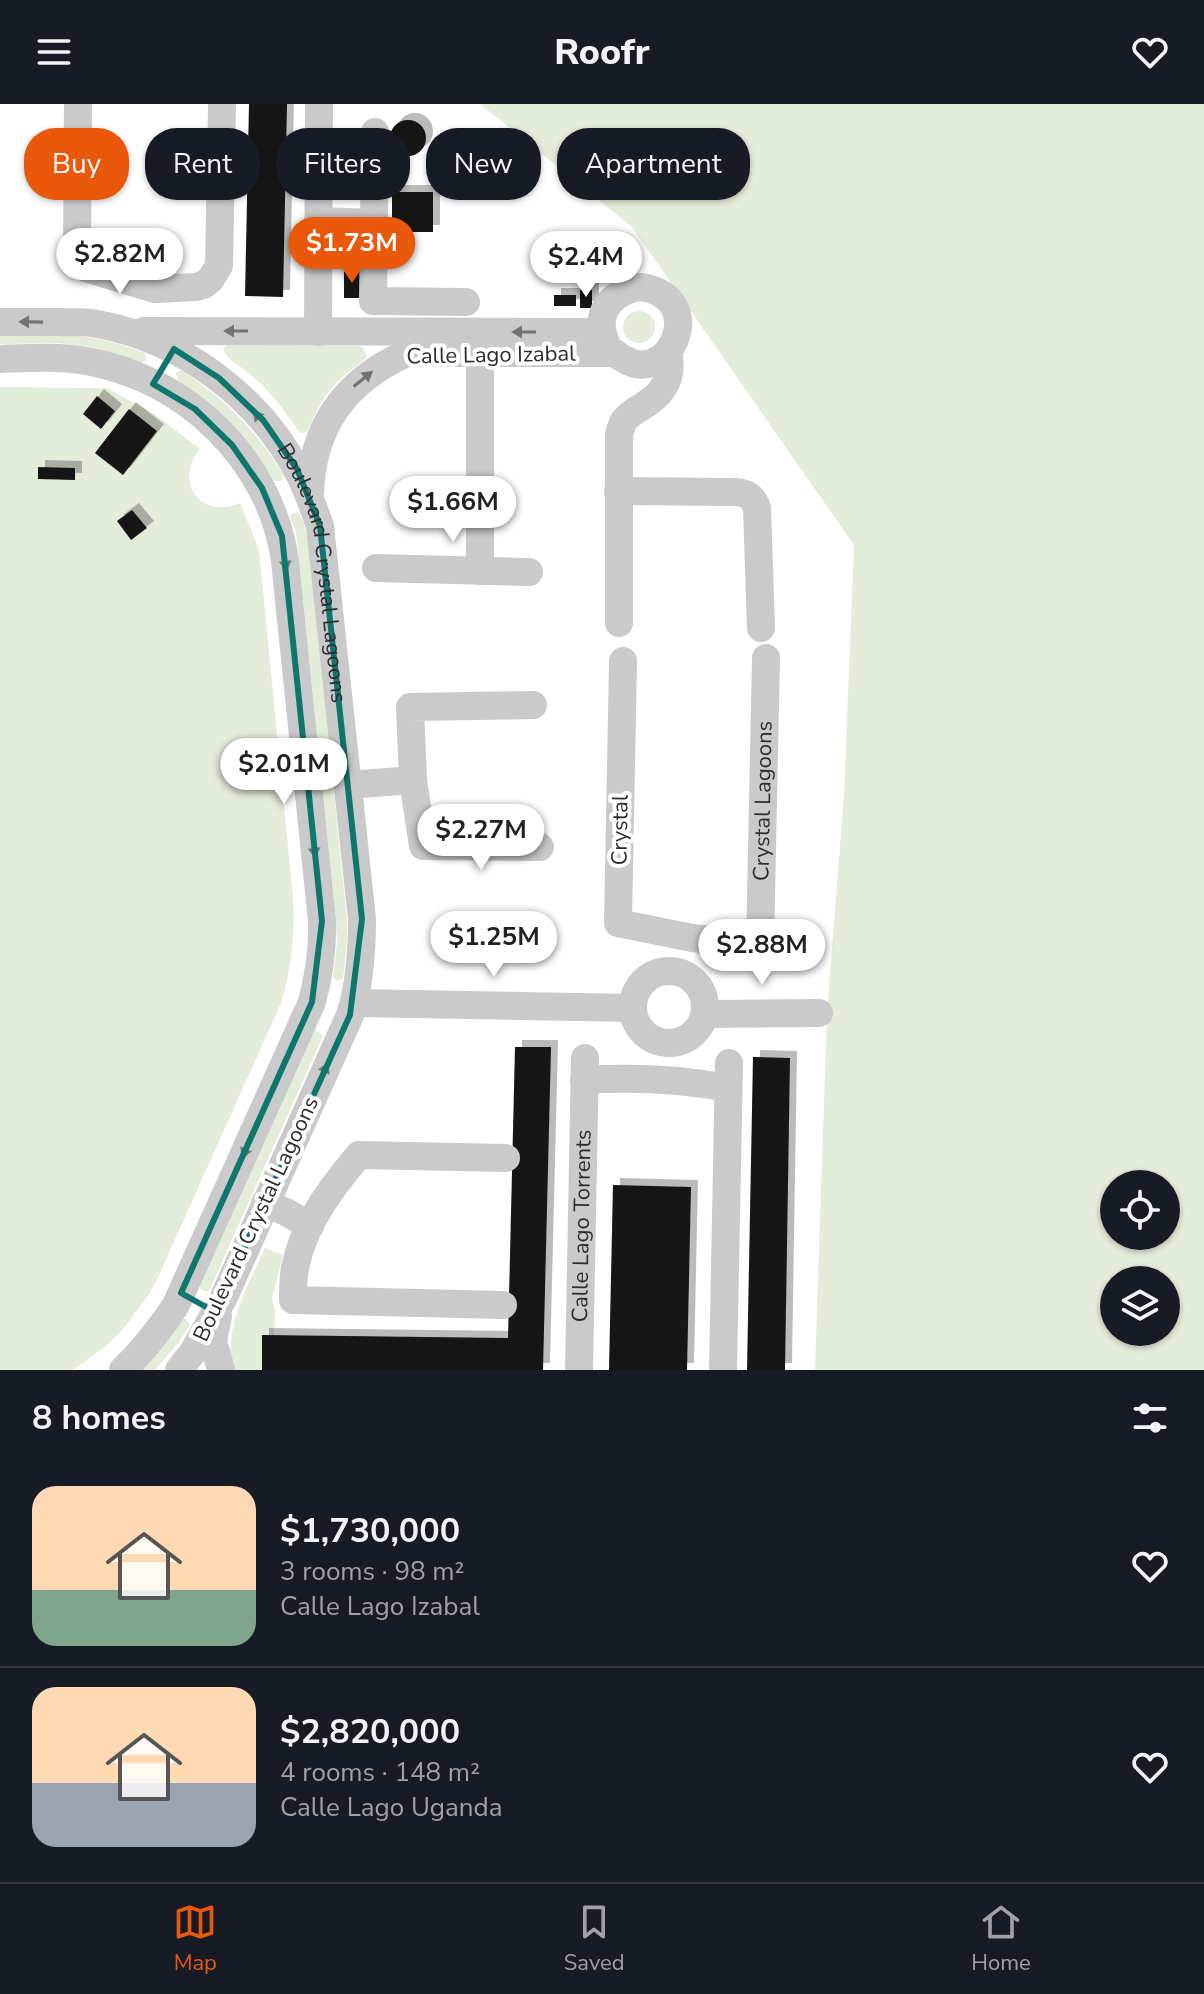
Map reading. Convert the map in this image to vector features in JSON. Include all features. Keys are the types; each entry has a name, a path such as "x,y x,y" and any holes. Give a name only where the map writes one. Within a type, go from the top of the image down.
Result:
{"street":[{"path":"78,104 77,257 86,268 155,289 203,285 219,266 222,104"},
{"path":"318,332 319,104"},
{"path":"374,200 373,301 466,302"},
{"path":"318,221 374,223"},
{"path":"642,287 653,289 671,301 679,322 678,333 668,352 649,363 628,362 609,343 602,319 612,299 620,292 642,287"},
{"path":"128,331 155,289"},
{"name":"Boulevard Crystal Lagoons","path":"0,322 94,323 128,331 174,349 219,378 263,420 289,456 310,496 320,526 362,919 360,966 352,1009 219,1305 193,1352 179,1370"},
{"name":"Calle Lago Izabal","path":"128,331 318,332 480,352 609,343"},
{"name":"Calle Lago Izabal","path":"310,496 313,457 338,404 407,342 609,343"},
{"path":"153,384 174,349"},
{"path":"480,352 480,571"},
{"path":"619,623 619,435 631,413 655,399 663,390 670,371 668,352"},
{"name":"Boulevard Crystal Lagoons","path":"0,359 87,361 153,384 195,409 232,445 262,488 282,536 322,921 320,962 312,1002 181,1293 161,1329 123,1370"},
{"path":"618,491 733,492 749,495 757,508 761,628"},
{"path":"273,511 310,496"},
{"path":"376,568 529,572"},
{"name":"Crystal Lagoons","path":"760,945 766,658"},
{"name":"Crystal","path":"623,661 618,923 692,938 760,945"},
{"path":"533,705 410,707 413,780 423,846 540,847"},
{"path":"348,785 413,780"},
{"path":"678,972 686,964 692,938"},
{"path":"665,971 678,972 697,983 706,1003 705,1014 695,1034 686,1040 664,1043 642,1032 635,1021 632,1008 634,995 641,983 652,975 665,971"},
{"path":"312,1002 352,1009 632,1008"},
{"path":"705,1014 819,1013"},
{"path":"662,1078 664,1043"},
{"name":"Calle Lago Torrents","path":"579,1370 585,1069 623,1077 729,1075 723,1370"},
{"path":"503,1305 293,1300 294,1269 310,1226 323,1201 359,1155 506,1158"},
{"path":"265,1203 310,1226"},
{"path":"181,1293 219,1305 213,1341 221,1370"}],"highlighted area":[{"path":"174,349 219,378 263,420 297,469 320,526 362,919 350,1015 215,1312 181,1293 312,1002 322,921 282,536 262,488 232,445 195,409 153,384"}],"green space":[{"path":"480,104 1204,104 1204,1370 815,1370 827,1012 844,795 854,545 632,227 599,200 750,200 750,128 557,128 557,166 541,153 541,128 510,128"},
{"path":"639,311 651,315 655,327 651,339 639,343 627,339 623,327 627,315"},
{"path":"0,333 56,334 108,341 145,353 146,360 141,363 90,347 58,343 0,344"},
{"path":"228,344 359,346 364,348 367,357 336,383 307,432 300,433 269,392 227,356 223,349"},
{"path":"179,371 199,382 240,418 263,444 284,476 281,481 274,481 254,451 220,413 178,380 176,373"},
{"path":"0,387 107,388 156,415 200,449 192,461 189,474 195,495 203,502 226,507 240,503 259,550 293,897 292,950 281,1003 159,1275 148,1296 120,1333 73,1370 0,1370"},
{"path":"298,512 305,528 309,552 347,920 343,979 337,981 333,977 336,920 296,532 290,518 291,514"},
{"path":"316,1030 323,1036 209,1291 203,1291 199,1286"},
{"path":"265,1248 283,1255 272,1298 274,1336 262,1336 262,1370 232,1370 230,1354 234,1322"},
{"path":"181,1319 186,1319 190,1325 179,1342 155,1370 140,1370"}],"building":[{"path":"249,104 287,104 287,128 276,128 276,200 285,200 283,297 245,296 247,200 260,200 260,128 248,128"},
{"path":"408,120 415,121 425,131 425,145 421,151 410,156 410,128 393,128 401,121"},
{"path":"410,192 426,192 426,200 433,200 433,232 392,232 392,200 410,200"},
{"path":"344,272 360,272 360,298 344,298"},
{"path":"580,290 592,290 592,308 580,308"},
{"path":"554,295 576,295 576,306 554,306"},
{"path":"97,396 115,411 101,429 83,414"},
{"path":"129,409 157,431 123,475 95,453"},
{"path":"38,467 75,468 75,480 38,479"},
{"path":"132,510 147,528 131,540 117,521"},
{"path":"515,1047 551,1047 543,1370 262,1370 262,1335 508,1338"},
{"path":"753,1057 790,1058 785,1370 747,1370"},
{"path":"613,1185 691,1187 687,1370 609,1370"}]}
